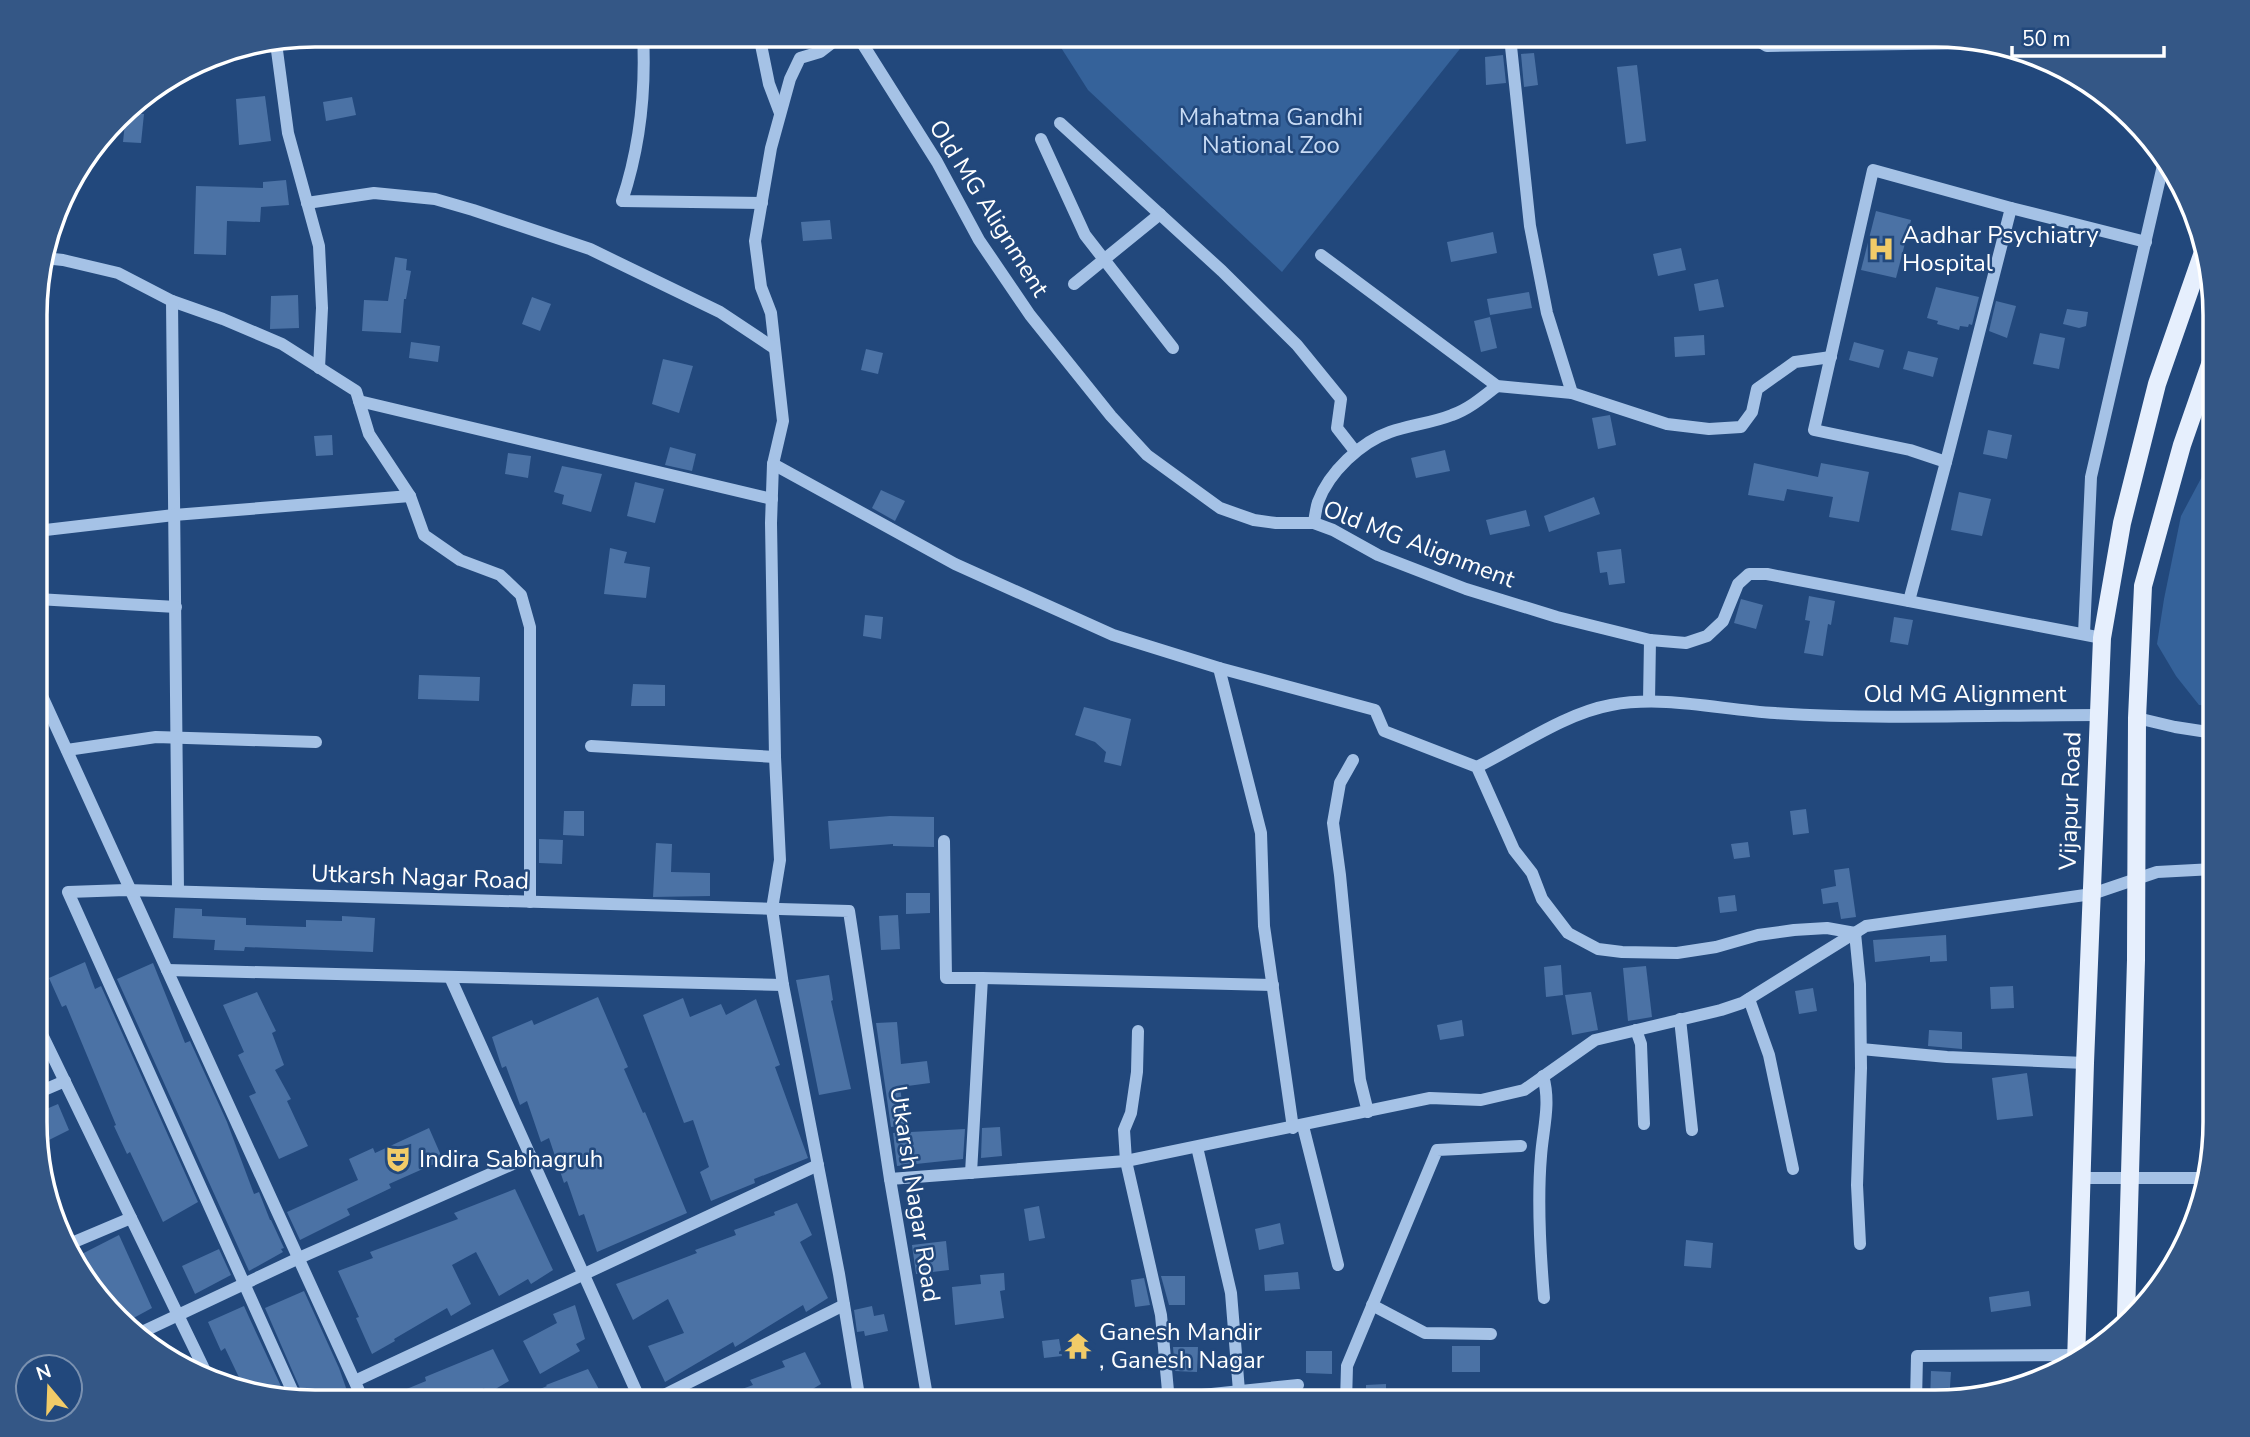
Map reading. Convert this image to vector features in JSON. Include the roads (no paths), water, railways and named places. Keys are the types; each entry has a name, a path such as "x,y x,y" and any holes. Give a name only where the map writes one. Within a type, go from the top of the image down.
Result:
{"main road":[{"name":"Vijapur Road","path":"2076,1349 2098,715 2093,636 2157,384 2198,266"},
{"path":"2126,1309 2137,718 2143,586 2182,445 2203,385"}],"street":[{"path":"644,47 645,82 634,167 622,201 762,203"},
{"path":"761,47 769,84 780,113"},
{"path":"826,47 820,52 800,58 790,79 780,113 755,242 761,287 771,313 783,421 773,464 772,499 775,757 780,860 772,909 783,985 858,1390"},
{"name":"Old MG Alignment","path":"865,47 937,162 998,271 1030,315 1111,416 1147,455 1220,508 1235,515 1276,523 1314,523 1333,530 1378,555 1466,589 1557,617 1650,640 1686,643 1707,636 1723,621 1738,584 1749,574 1767,574 1909,601"},
{"path":"1511,47 1530,226 1546,313 1572,393"},
{"path":"277,50 288,133 319,246 319,368"},
{"path":"1060,123 1297,345 1341,399 1337,428 1355,451"},
{"path":"1041,139 1085,235 1173,348"},
{"path":"1946,462 1910,450 1814,430 1873,170 2146,242"},
{"path":"2011,208 1909,601 2093,636 2091,477 2161,173"},
{"path":"307,203 374,193 435,199 472,210 590,249 720,312 774,348"},
{"path":"1074,284 1160,214"},
{"path":"1321,255 1497,386 1572,393 1667,424 1709,429 1741,427 1752,412 1757,389 1795,362 1831,357"},
{"path":"53,259 118,274 172,300 282,344 356,391 369,434 410,496 424,535 460,560 500,575 521,595 530,627 530,902"},
{"path":"172,300 178,891"},
{"path":"1314,523 1318,501 1329,482 1355,451 1390,432 1454,415 1477,403 1497,386"},
{"path":"359,401 772,499"},
{"path":"773,464 955,564 1113,635 1219,668 1375,710 1384,731 1477,767 1514,850 1532,873 1542,899 1568,933 1598,949 1677,953 1794,930 1827,928 1855,933"},
{"path":"47,530 174,515 410,496"},
{"path":"47,600 176,607"},
{"path":"1649,701 1650,640"},
{"path":"1219,668 1261,833 1264,926 1298,1127 1338,1265"},
{"name":"Old MG Alignment","path":"1477,767 1580,713 1612,705 1649,701 1774,713 2098,715"},
{"path":"47,707 359,1390"},
{"path":"2137,718 2203,731"},
{"path":"67,750 156,737 316,742"},
{"path":"591,746 775,757"},
{"path":"1353,760 1340,783 1333,824 1360,1080 1368,1112"},
{"path":"944,841 946,978 1273,985"},
{"path":"890,1179 1126,1161 1430,1098 1481,1100 1524,1090 1595,1040 1721,1010 1749,999 1866,926 2092,894 2157,872 2203,870"},
{"name":"Utkarsh Nagar Road","path":"244,1283 68,892 178,891 849,911 926,1390"},
{"path":"1855,933 1860,984 1857,1185 1860,1244"},
{"path":"167,970 783,985"},
{"path":"450,977 636,1390"},
{"path":"971,1173 982,978"},
{"path":"1749,999 1769,1055 1793,1169"},
{"path":"1680,1019 1692,1130"},
{"path":"1636,1030 1641,1044 1644,1124"},
{"path":"1138,1031 1137,1072 1130,1113 1124,1130 1126,1161 1161,1315 1168,1390"},
{"path":"47,1044 202,1364"},
{"path":"1861,1049 1947,1057 2085,1063"},
{"path":"1543,1076 1548,1093 1541,1157 1540,1254 1544,1298"},
{"path":"47,1089 65,1081"},
{"path":"1346,1390 1347,1366 1437,1150 1521,1146"},
{"path":"1197,1147 1231,1293 1239,1390"},
{"path":"147,1330 299,1258 531,1156"},
{"path":"355,1381 818,1165"},
{"path":"2082,1178 2197,1178"},
{"path":"76,1241 131,1218"},
{"path":"244,1283 291,1388"},
{"path":"674,1390 844,1306"},
{"path":"1372,1306 1425,1333 1491,1334"},
{"path":"1916,1390 1917,1356 2060,1359"},
{"path":"1250,1390 1298,1385"}],"place":[{"name":"Aadhar Psychiatry Hospital","path":"1881,249"},
{"name":"Indira Sabhagruh","path":"398,1159"},
{"name":"Ganesh Mandir , Ganesh Nagar","path":"1078,1346"}],"park label":[{"name":"Mahatma Gandhi National Zoo","path":"1271,131"}]}
